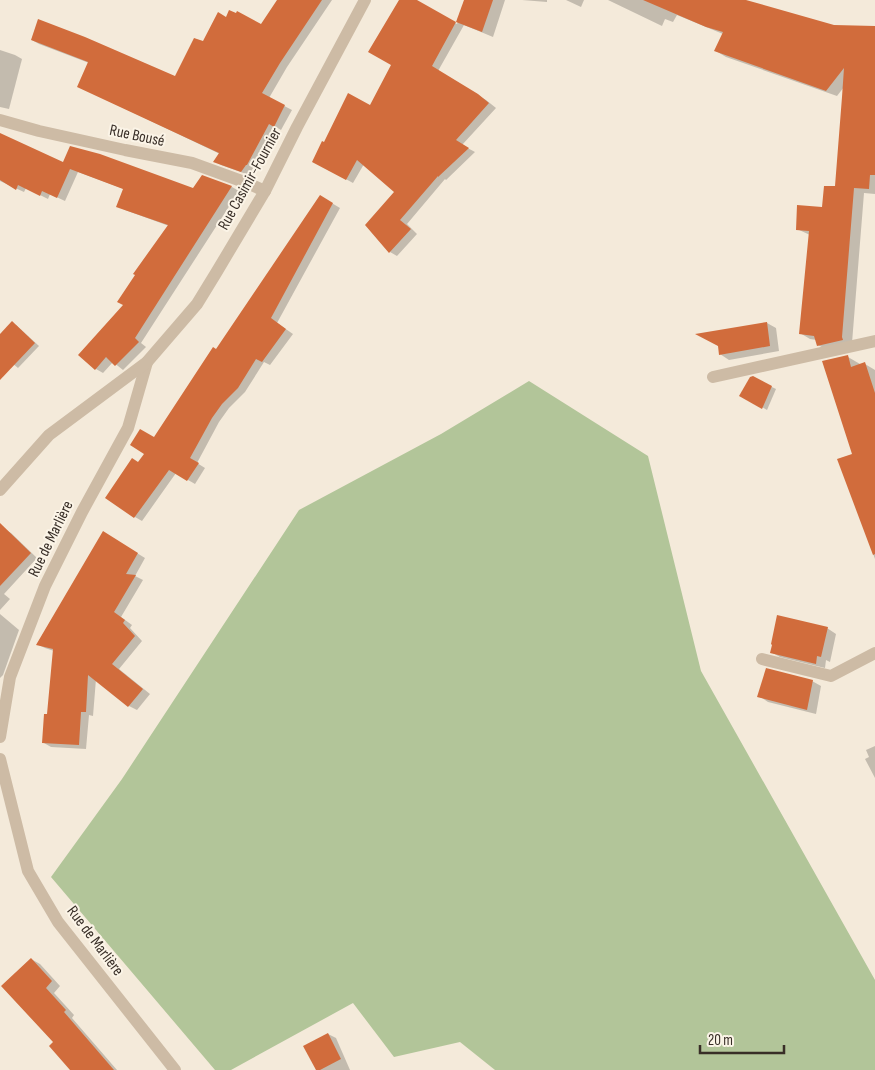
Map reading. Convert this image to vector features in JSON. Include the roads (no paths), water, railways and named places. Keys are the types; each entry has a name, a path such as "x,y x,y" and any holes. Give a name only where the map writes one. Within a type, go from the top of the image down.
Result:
{"street":[{"name":"Rue Casimir-Fournier","path":"147,362 197,304 216,273 264,191 365,0"},
{"name":"Rue Bousé","path":"0,120 39,131 192,163 264,191"},
{"path":"713,377 875,340"},
{"path":"0,490 49,435 147,362"},
{"name":"Rue de Marlière","path":"0,737 10,677 42,595 82,512 128,428 147,362"},
{"path":"762,659 831,676 875,653"},
{"name":"Rue de Marlière","path":"0,759 28,872 58,922 175,1070"}]}
